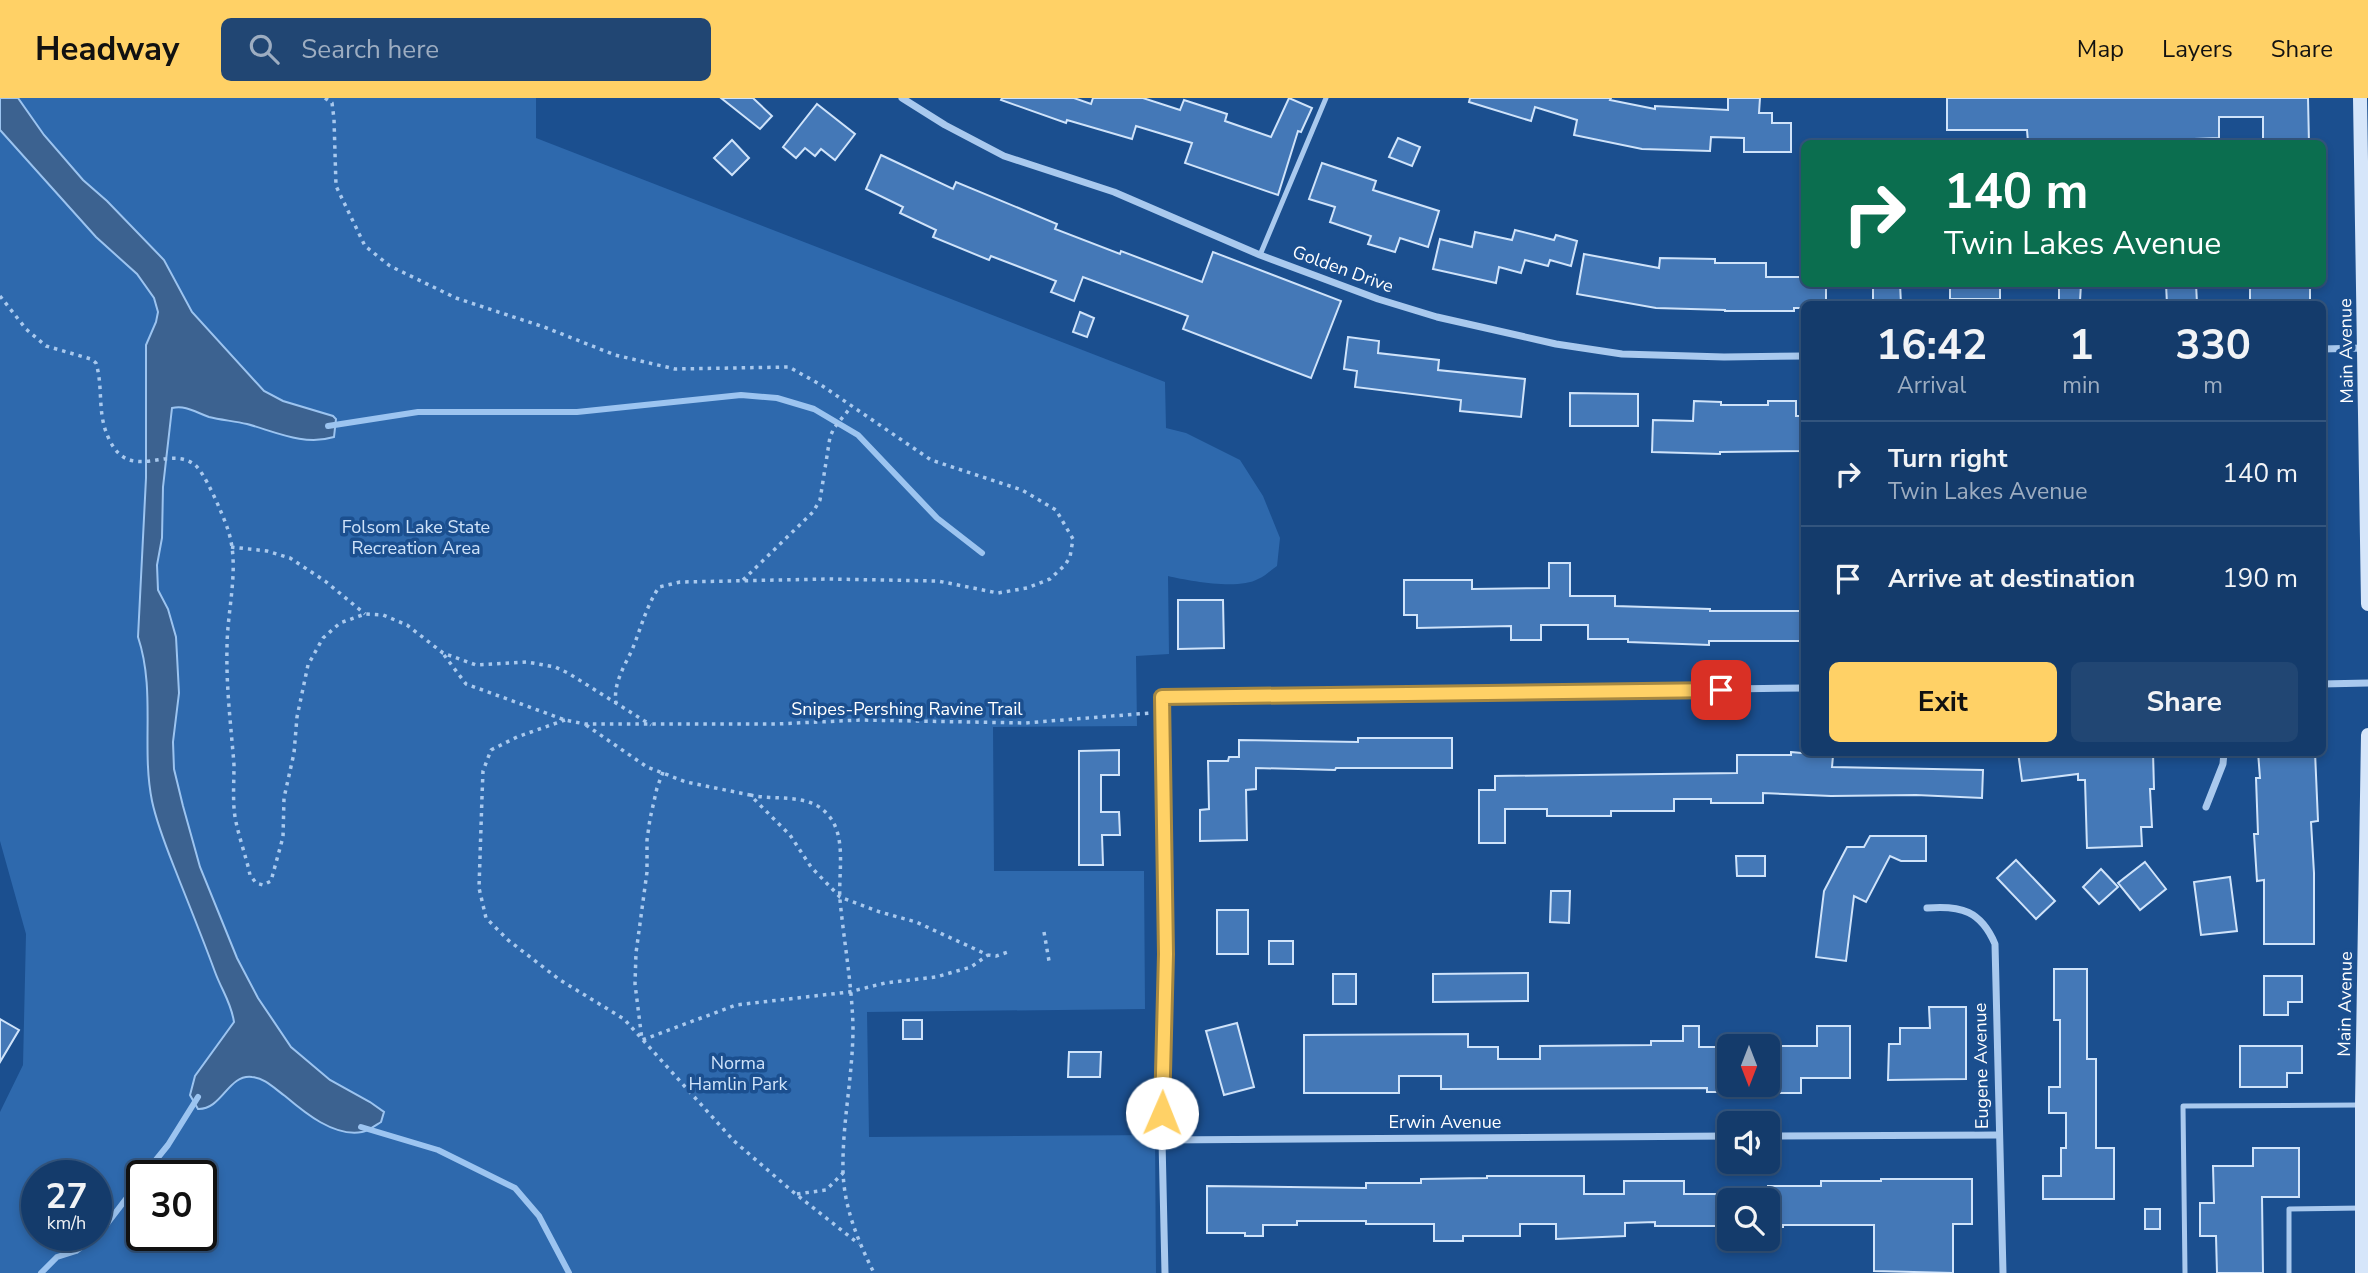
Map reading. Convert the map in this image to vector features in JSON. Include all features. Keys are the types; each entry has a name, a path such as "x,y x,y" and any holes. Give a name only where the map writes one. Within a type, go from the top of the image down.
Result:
{"street":[{"name":"Golden Drive","path":"902,98 945,125 1004,156 1114,192 1260,255 1378,299 1484,329 1622,354 1801,356"},
{"name":"Main Avenue","path":"2360,98 2364,128 2368,604"},
{"path":"2326,350 2366,355"},
{"path":"2326,684 2368,684"},
{"path":"1165,1273 1162,1140 1166,954 1162,697 1801,688"},
{"name":"Main Avenue","path":"2362,1273 2368,735"},
{"path":"2206,807 2224,756"},
{"name":"Eugene Avenue","path":"1927,908 1942,906 1967,912 1980,919 1989,929 1995,944 2003,1273"},
{"path":"1780,1136 1998,1135"},
{"name":"Erwin Avenue","path":"1162,1140 1717,1136"}],"lane":[{"path":"1260,255 1326,98"},
{"path":"2185,1273 2183,1106 2362,1105"},
{"path":"2289,1273 2289,1209 2362,1208"}],"path":[{"path":"325,98 332,103 336,186 365,246 390,266 456,298 544,327 615,355 675,369 789,367 821,385 931,460 1022,491 1056,510 1073,539 1070,556 1065,565 1050,579 1027,588 998,593 938,581 829,579 680,582 659,587 645,612 623,667 614,694 616,703"},
{"path":"0,296 26,329 46,346 91,359 96,363 99,406 105,431 122,457 131,462 184,459 196,466 228,528 231,547 234,560 227,647 234,810 250,875 256,883 263,885 271,881 278,862 283,837 284,798 308,665 323,638 340,623 365,614 326,581 290,558 267,551 231,547"},
{"path":"741,582 813,513 820,500 830,437 851,407"},
{"name":"Snipes-Pershing Ravine Trail","path":"365,614 383,615 407,625 443,653 466,684 565,720 585,724 860,720 1025,723 1163,712"},
{"name":"Snipes-Pershing Ravine Trail","path":"443,653 476,665 527,662 555,667 651,724"},
{"path":"565,720 517,737 491,750 483,771 479,888 486,918 508,940 560,980 624,1019 734,1141 859,1244"},
{"path":"585,724 647,767 700,785 769,799 807,800 828,815 835,825 852,1044 843,1173 849,1213 859,1244 874,1273"},
{"path":"642,1040 635,984 636,953 647,872 650,819 663,772"},
{"path":"750,795 790,835 811,867 840,897 916,922 988,955 996,956 1008,952"},
{"path":"1044,932 1049,961"},
{"path":"642,1040 736,1005 849,992 885,983 936,977 971,967 988,955"},
{"path":"796,1194 826,1190 843,1173"}],"green space":[{"name":"Folsom Lake State Recreation Area","path":"0,98 536,98 536,138 1165,382 1166,428 1186,433 1240,460 1263,496 1280,538 1277,566 1261,578 1250,582 1214,584 1168,576 1169,654 1136,656 1137,726 993,727 994,871 1144,871 1145,1009 867,1012 869,1137 1155,1135 1156,1273 0,1273 0,1112 23,1065 26,934 0,841"}],"shaded area":[{"path":"0,98 18,98 44,135 83,180 164,260 192,312 264,391 283,401 336,419 334,437 312,440 209,417 186,408 172,408 163,487 162,538 157,565 158,590 168,609 176,637 179,693 173,742 174,769 200,867 237,958 258,998 291,1047 330,1080 384,1112 381,1122 364,1131 341,1131 320,1122 270,1084 257,1078 237,1081 206,1108 198,1109 190,1095 195,1076 234,1022 229,1002 161,832 149,781 146,678 138,637 146,478 146,345 158,312 154,298 137,274 96,237 0,130"}],"building":[{"path":"721,98 753,98 772,116 760,129"},
{"path":"1074,98 1091,104 1093,98 1143,98 1180,110 1184,100 1227,114 1225,121 1271,137 1289,98 1312,108 1301,132 1298,131 1278,195 1185,163 1192,143 1136,126 1132,139 1067,120 1066,123 1001,100"},
{"path":"1470,98 1611,98 1610,100 1655,109 1655,106 1728,110 1728,98 1760,98 1759,113 1772,113 1772,123 1791,123 1791,152 1744,152 1744,138 1711,137 1710,151 1642,149 1574,135 1577,120 1535,107 1531,121 1469,102"},
{"path":"1947,98 2308,98 2309,140 2263,140 2263,117 2219,117 2219,138 2028,140 2027,130 1947,130"},
{"path":"817,104 855,134 835,160 821,149 815,156 805,148 796,158 783,147"},
{"path":"1398,138 1420,147 1412,166 1389,157"},
{"path":"732,140 749,158 732,175 714,158"},
{"path":"881,155 953,189 956,182 1057,224 1055,229 1202,282 1213,252 1341,301 1311,378 1183,329 1188,316 1083,277 1074,301 1051,292 1056,281 991,256 989,260 933,237 936,230 900,213 903,207 866,189"},
{"path":"1322,163 1376,181 1373,190 1439,211 1428,247 1400,238 1395,252 1368,244 1371,236 1330,222 1335,207 1309,199"},
{"path":"1515,230 1554,240 1556,235 1577,241 1571,266 1550,260 1548,266 1525,260 1521,273 1499,267 1496,283 1433,269 1440,239 1472,247 1475,232 1512,240"},
{"path":"1584,254 1659,268 1660,258 1715,259 1715,263 1766,263 1766,277 1801,277 1801,287 1826,287 1826,301 1801,301 1801,308 1794,308 1794,311 1725,311 1656,308 1577,294"},
{"path":"1873,287 1900,287 1901,301 1873,301"},
{"path":"1950,287 2000,287 2000,299 1950,299"},
{"path":"2059,287 2081,287 2080,301 2059,300"},
{"path":"2166,287 2196,287 2197,301 2167,301"},
{"path":"2250,287 2310,287 2310,301 2250,301"},
{"path":"1080,312 1094,318 1087,337 1073,332"},
{"path":"1348,337 1379,341 1378,353 1439,360 1438,370 1525,379 1521,417 1460,411 1461,400 1355,387 1357,371 1344,369"},
{"path":"1570,393 1638,394 1638,426 1570,426"},
{"path":"1694,401 1721,402 1721,405 1768,405 1768,401 1796,401 1796,416 1801,416 1801,451 1720,454 1652,452 1653,420 1693,421"},
{"path":"1549,563 1570,563 1570,596 1615,596 1615,606 1710,611 1801,611 1801,641 1709,641 1709,645 1588,639 1588,625 1541,625 1541,640 1511,640 1511,626 1417,628 1417,615 1404,615 1404,580 1472,580 1472,589 1549,588"},
{"path":"1178,600 1223,600 1224,648 1178,649"},
{"path":"1358,738 1452,738 1452,768 1256,768 1256,789 1246,790 1247,840 1200,841 1200,810 1209,809 1208,761 1228,761 1229,757 1239,757 1239,740 1358,742"},
{"path":"1119,750 1119,775 1101,775 1101,812 1119,812 1120,835 1102,835 1103,865 1079,865 1079,751"},
{"path":"1791,752 1801,753 1801,756 1833,756 1832,767 1983,770 1982,798 1763,793 1763,803 1711,803 1711,799 1674,799 1674,811 1611,811 1611,816 1547,816 1547,809 1505,809 1505,843 1479,843 1479,790 1495,790 1495,776 1737,773 1737,755 1791,755"},
{"path":"2019,756 2153,756 2154,789 2150,789 2152,827 2141,827 2142,846 2087,848 2085,780 2078,780 2078,774 2022,781"},
{"path":"2258,756 2315,756 2318,821 2311,822 2314,944 2264,944 2264,880 2257,881 2254,834 2258,834 2256,778 2260,778"},
{"path":"1870,836 1926,836 1926,861 1901,861 1890,856 1866,902 1854,896 1846,961 1816,957 1824,891 1847,847 1864,847"},
{"path":"1736,856 1765,856 1765,876 1737,876"},
{"path":"2016,860 2055,901 2036,919 1997,878"},
{"path":"2145,862 2166,889 2140,910 2118,883"},
{"path":"2101,869 2118,887 2099,904 2083,887"},
{"path":"2230,877 2237,931 2201,935 2194,882"},
{"path":"1551,891 1570,891 1569,923 1550,922"},
{"path":"1217,910 1248,910 1248,954 1217,954"},
{"path":"1269,941 1293,941 1293,964 1269,964"},
{"path":"2054,969 2087,969 2087,1059 2096,1059 2096,1148 2114,1148 2114,1199 2043,1199 2043,1176 2061,1176 2061,1148 2066,1148 2066,1113 2049,1113 2049,1087 2060,1087 2060,1020 2054,1020"},
{"path":"1528,973 1528,1001 1433,1002 1433,974"},
{"path":"1333,974 1356,974 1356,1004 1333,1004"},
{"path":"2264,976 2302,976 2302,1002 2288,1002 2288,1015 2264,1015"},
{"path":"1929,1007 1966,1007 1966,1079 1888,1080 1889,1044 1900,1044 1900,1028 1930,1028"},
{"path":"0,1019 19,1030 0,1062"},
{"path":"903,1020 922,1020 922,1039 903,1039"},
{"path":"1237,1023 1254,1087 1224,1095 1206,1031"},
{"path":"1683,1026 1699,1026 1699,1047 1717,1047 1717,1092 1707,1092 1707,1088 1441,1089 1441,1076 1399,1076 1399,1093 1304,1093 1304,1035 1468,1034 1468,1047 1498,1047 1498,1059 1540,1059 1540,1046 1651,1045 1651,1041 1683,1041"},
{"path":"1817,1026 1850,1026 1850,1078 1801,1078 1801,1093 1780,1093 1780,1046 1817,1046"},
{"path":"2240,1046 2302,1046 2302,1073 2287,1073 2287,1087 2240,1087"},
{"path":"1069,1052 1101,1052 1100,1077 1068,1077"},
{"path":"2253,1148 2299,1148 2299,1197 2262,1197 2263,1273 2217,1273 2216,1236 2200,1236 2200,1203 2214,1203 2213,1166 2253,1166"},
{"path":"1584,1176 1584,1194 1624,1194 1624,1181 1684,1181 1684,1194 1717,1194 1717,1226 1625,1223 1625,1236 1556,1239 1556,1224 1520,1224 1520,1236 1463,1236 1463,1241 1434,1241 1434,1224 1366,1224 1366,1221 1297,1221 1297,1225 1263,1225 1263,1236 1207,1233 1207,1186 1366,1188 1366,1183 1421,1183 1421,1179"},
{"path":"1972,1179 1972,1224 1953,1224 1953,1273 1874,1271 1874,1225 1780,1227 1780,1188 1768,1188 1821,1186 1821,1181"},
{"path":"2145,1209 2160,1209 2160,1229 2145,1229"}],"waterway":[{"path":"328,426 418,412 577,412 741,395 777,398 814,409 858,435 937,518 982,553"},
{"path":"156,1160 198,1097"},
{"path":"361,1127 438,1150 515,1188 539,1216 569,1273"},
{"path":"41,1273 57,1257 76,1251 100,1233 126,1199"}],"route":[{"path":"1162,1113 1166,954 1162,697 1721,690"}],"park label":[{"name":"Norma Hamlin Park","path":"738,1073"}]}
